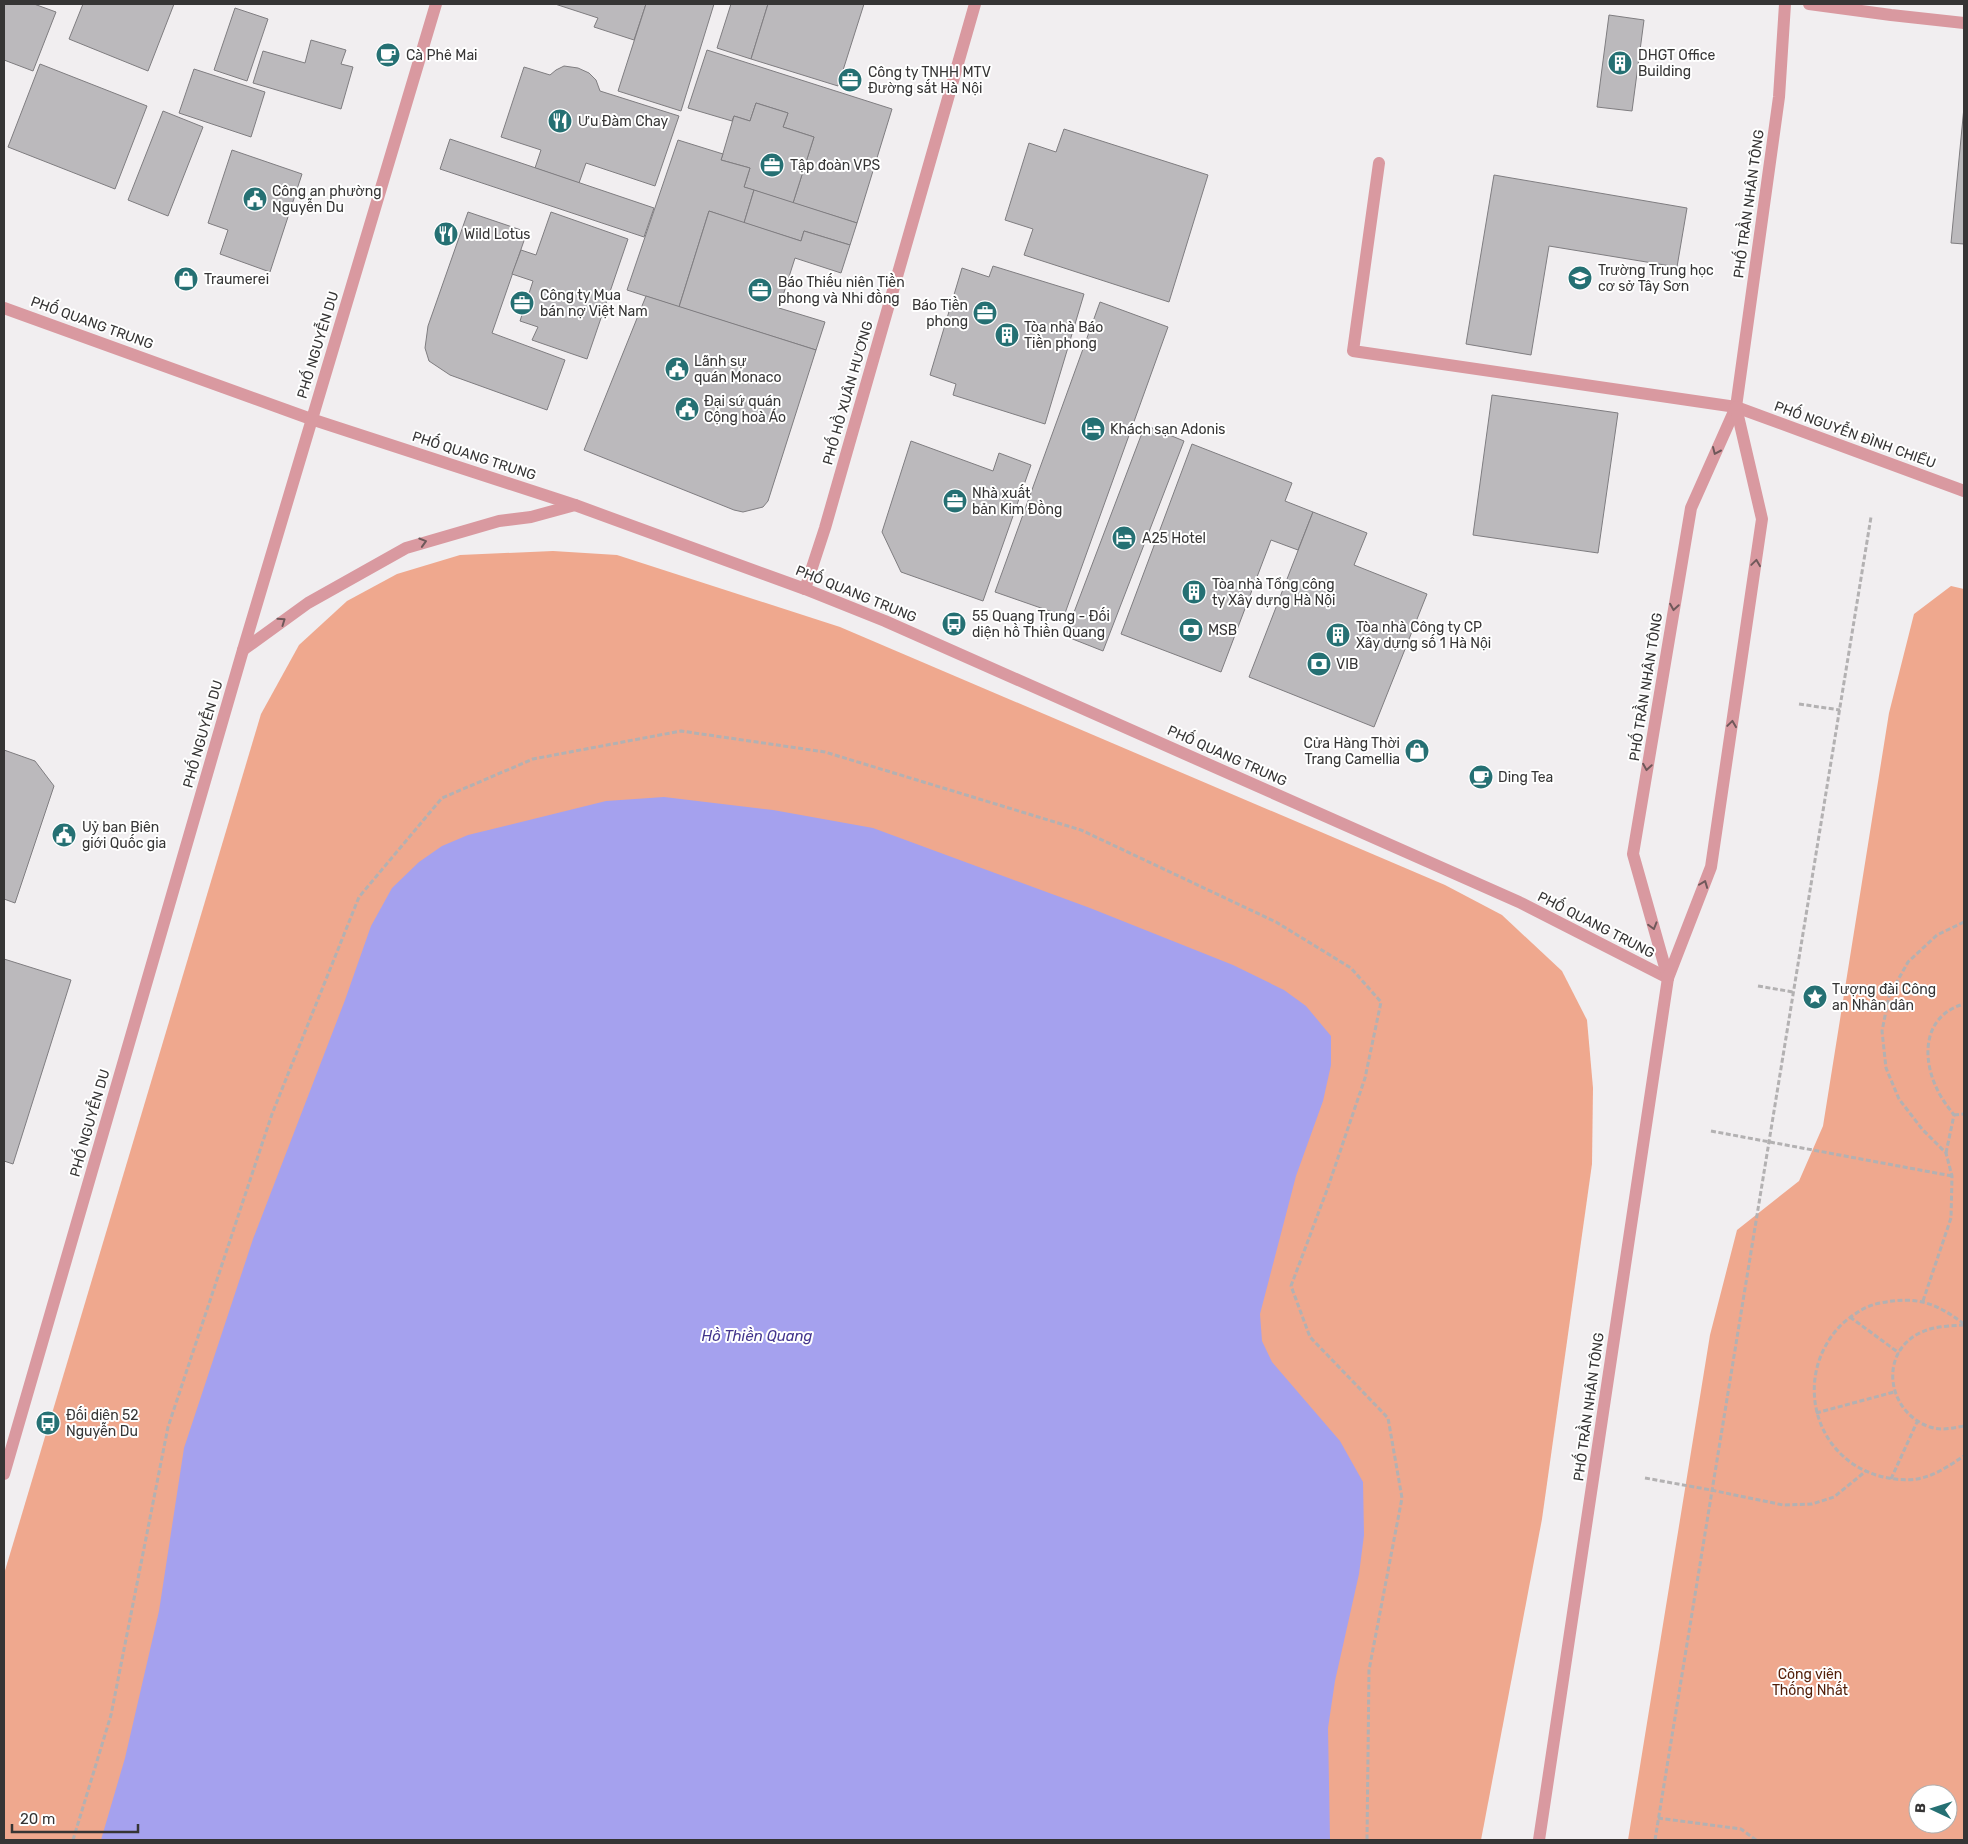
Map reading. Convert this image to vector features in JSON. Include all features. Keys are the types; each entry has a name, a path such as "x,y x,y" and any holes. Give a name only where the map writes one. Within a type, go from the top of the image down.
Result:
{"street":[{"name":"PHỐ NGUYỄN DU","path":"4,1474 242,650 436,4"},
{"name":"PHỐ HỒ XUÂN HƯƠNG","path":"805,589 825,528 976,4"},
{"name":"PHỐ TRẦN NHÂN TÔNG","path":"1668,978 1633,854 1691,508 1736,407 1779,97 1785,4"},
{"path":"1809,4 1964,23"},
{"name":"PHỐ NGUYỄN ĐÌNH CHIỂU","path":"1379,163 1353,352 1736,407 1964,491"},
{"name":"PHỐ QUANG TRUNG","path":"4,308 311,419 575,506 805,589 885,621 1519,902 1668,978"},
{"name":"PHỐ TRẦN NHÂN TÔNG","path":"1539,1840 1668,978 1711,867 1762,519 1736,407"},
{"path":"242,650 308,603 406,548 499,521 531,517 575,506"}],"path":[{"path":"1655,1840 1871,517"},
{"path":"1799,704 1840,710"},
{"path":"73,1840 111,1716 168,1427 272,1114 359,897 442,798 533,759 682,730 825,752 1081,830 1276,922 1351,968 1381,1002 1365,1078 1327,1190 1291,1286 1310,1337 1388,1418 1402,1498 1369,1670 1367,1840"},
{"path":"1946,1153 1922,1128 1899,1099 1886,1068 1882,1031 1889,996 1908,962 1937,935 1964,922"},
{"path":"1758,986 1792,992"},
{"path":"1923,1301 1951,1218 1952,1176 1946,1153 1954,1115 1937,1089 1926,1055 1933,1027 1951,1008 1964,1004"},
{"path":"1954,1115 1964,1114"},
{"path":"1711,1131 1769,1140 1952,1176"},
{"path":"1964,1324 1946,1310 1923,1301 1898,1300 1872,1304 1850,1317 1831,1336 1818,1360 1814,1386 1816,1413 1827,1437 1844,1457 1866,1472 1890,1479 1917,1479 1942,1470 1964,1456"},
{"path":"1850,1317 1899,1353"},
{"path":"1964,1324 1937,1327 1922,1332 1909,1340 1899,1353 1894,1365 1893,1379 1894,1392 1899,1404 1917,1422 1931,1428 1947,1429 1964,1426"},
{"path":"1816,1413 1894,1392"},
{"path":"1890,1479 1917,1422"},
{"path":"1646,1478 1783,1505 1812,1504 1834,1497 1866,1472"},
{"path":"1658,1818 1741,1829 1756,1840"}],"green space":[{"name":"Hồ Thiền Quang","path":"553,551 617,555 840,627 1445,885 1502,915 1562,971 1587,1020 1593,1088 1592,1164 1542,1519 1481,1840 4,1840 4,1574 261,714 299,645 347,601 397,574 460,555"},
{"name":"Công viên Thống Nhất","path":"1951,586 1964,589 1964,1840 1628,1840 1710,1335 1737,1230 1799,1181 1823,1126 1889,713 1914,614"}],"water":[{"name":"Hồ Thiền Quang","path":"664,797 773,810 873,828 1090,908 1233,965 1284,990 1306,1006 1331,1036 1331,1065 1323,1101 1296,1176 1260,1314 1262,1341 1272,1362 1340,1441 1363,1482 1364,1535 1359,1574 1335,1681 1328,1728 1330,1840 101,1840 125,1758 159,1611 184,1448 253,1239 345,1000 371,926 392,888 419,862 442,846 468,835 606,801"}],"building":[{"path":"4,4 34,4 56,12 33,71 4,60"},
{"path":"83,4 174,4 148,71 69,39"},
{"path":"555,4 646,4 634,40 594,27 598,18"},
{"path":"646,4 714,4 681,111 618,91"},
{"path":"731,4 768,4 751,59 717,48"},
{"path":"768,4 864,4 838,86 751,59"},
{"path":"235,8 268,19 247,81 214,70"},
{"name":"DHGT Office Building","path":"1609,15 1644,20 1632,111 1597,107"},
{"path":"311,40 346,50 341,64 353,67 341,109 253,83 263,51 305,63"},
{"path":"707,50 892,109 857,223 793,203 814,137 783,127 788,113 756,103 750,121 734,116 732,121 688,108"},
{"path":"40,64 147,106 115,189 8,147"},
{"path":"564,66 578,68 589,73 596,80 600,91 679,116 655,186 586,163 579,183 535,168 541,150 501,137 524,67 550,75"},
{"path":"194,69 265,92 251,137 179,113"},
{"path":"756,103 788,113 783,127 814,137 793,203 744,187 750,168 721,160 734,116 750,121"},
{"path":"1964,107 1964,244 1951,243"},
{"path":"163,111 203,127 168,216 128,200"},
{"path":"1064,129 1208,175 1169,302 1024,255 1033,229 1005,220 1029,143 1056,152"},
{"path":"450,139 654,208 644,237 440,169"},
{"path":"678,140 723,154 721,160 750,168 744,187 754,190 744,223 709,211 679,307 627,290"},
{"name":"Công an phường Nguyễn Du","path":"232,150 302,174 270,272 220,254 228,230 208,223"},
{"path":"1494,175 1687,208 1677,267 1549,246 1531,355 1466,344"},
{"path":"754,190 857,223 850,245 804,231 801,241 744,223"},
{"name":"Báo Thiếu niên Tiền phong và Nhi đồng","path":"709,211 801,241 804,231 850,245 841,273 795,258 779,308 825,322 816,350 679,307"},
{"path":"468,212 527,232 492,333 565,360 547,410 450,375 429,361 425,348 428,326"},
{"path":"551,212 628,239 587,359 532,340 538,327 520,321 533,281 512,274 521,250 536,255"},
{"name":"Tòa nhà Báo Tiền phong","path":"993,266 1084,294 1045,424 953,395 956,384 930,375 962,268 989,277"},
{"path":"646,296 816,350 768,501 763,507 743,512 734,510 584,450"},
{"name":"Khách sạn Adonis","path":"1100,302 1168,327 1064,616 995,592"},
{"path":"1492,395 1618,413 1598,553 1473,535"},
{"name":"A25 Hotel","path":"1145,425 1184,441 1103,651 1065,636"},
{"name":"Nhà xuất bản Kim Đồng","path":"911,441 993,471 999,453 1031,465 983,601 901,572 882,532"},
{"name":"Tòa nhà Tổng công ty Xây dựng Hà Nội","path":"1192,444 1292,483 1285,501 1313,512 1298,550 1271,540 1221,672 1121,634"},
{"name":"Tòa nhà Công ty CP Xây dựng số 1 Hà Nội","path":"1313,512 1367,533 1354,565 1427,594 1374,727 1249,677"},
{"path":"4,750 35,761 54,786 15,903 4,899"},
{"path":"4,959 71,980 13,1164 4,1161"}],"place":[{"name":"Cà Phê Mai","path":"388,55"},
{"name":"DHGT Office Building","path":"1620,63"},
{"name":"Công ty TNHH MTV Đường sắt Hà Nội","path":"850,80"},
{"name":"Ưu Đàm Chay","path":"560,121"},
{"name":"Tập đoàn VPS","path":"772,165"},
{"name":"Công an phường Nguyễn Du","path":"255,199"},
{"name":"Wild Lotus","path":"446,234"},
{"name":"Trường Trung học cơ sở Tây Sơn","path":"1580,278"},
{"name":"Traumerei","path":"186,279"},
{"name":"Báo Thiếu niên Tiền phong và Nhi đồng","path":"760,290"},
{"name":"Công ty Mua bán nợ Việt Nam","path":"522,303"},
{"name":"Báo Tiền phong","path":"985,313"},
{"name":"Tòa nhà Báo Tiền phong","path":"1007,335"},
{"name":"Lãnh sự quán Monaco","path":"677,369"},
{"name":"Đại sứ quán Cộng hoà Áo","path":"687,409"},
{"name":"Khách sạn Adonis","path":"1093,429"},
{"name":"Nhà xuất bản Kim Đồng","path":"955,501"},
{"name":"A25 Hotel","path":"1124,538"},
{"name":"Tòa nhà Tổng công ty Xây dựng Hà Nội","path":"1194,592"},
{"name":"55 Quang Trung - Đối diện hồ Thiền Quang","path":"954,624"},
{"name":"MSB","path":"1191,630"},
{"name":"Tòa nhà Công ty CP Xây dựng số 1 Hà Nội","path":"1338,635"},
{"name":"VIB","path":"1319,664"},
{"name":"Cửa Hàng Thời Trang Camellia","path":"1417,751"},
{"name":"Ding Tea","path":"1481,777"},
{"name":"Uỷ ban Biên giới Quốc gia","path":"64,835"},
{"name":"Tượng đài Công an Nhân dân","path":"1815,997"},
{"name":"Đối diện 52 Nguyễn Du","path":"48,1423"}]}
